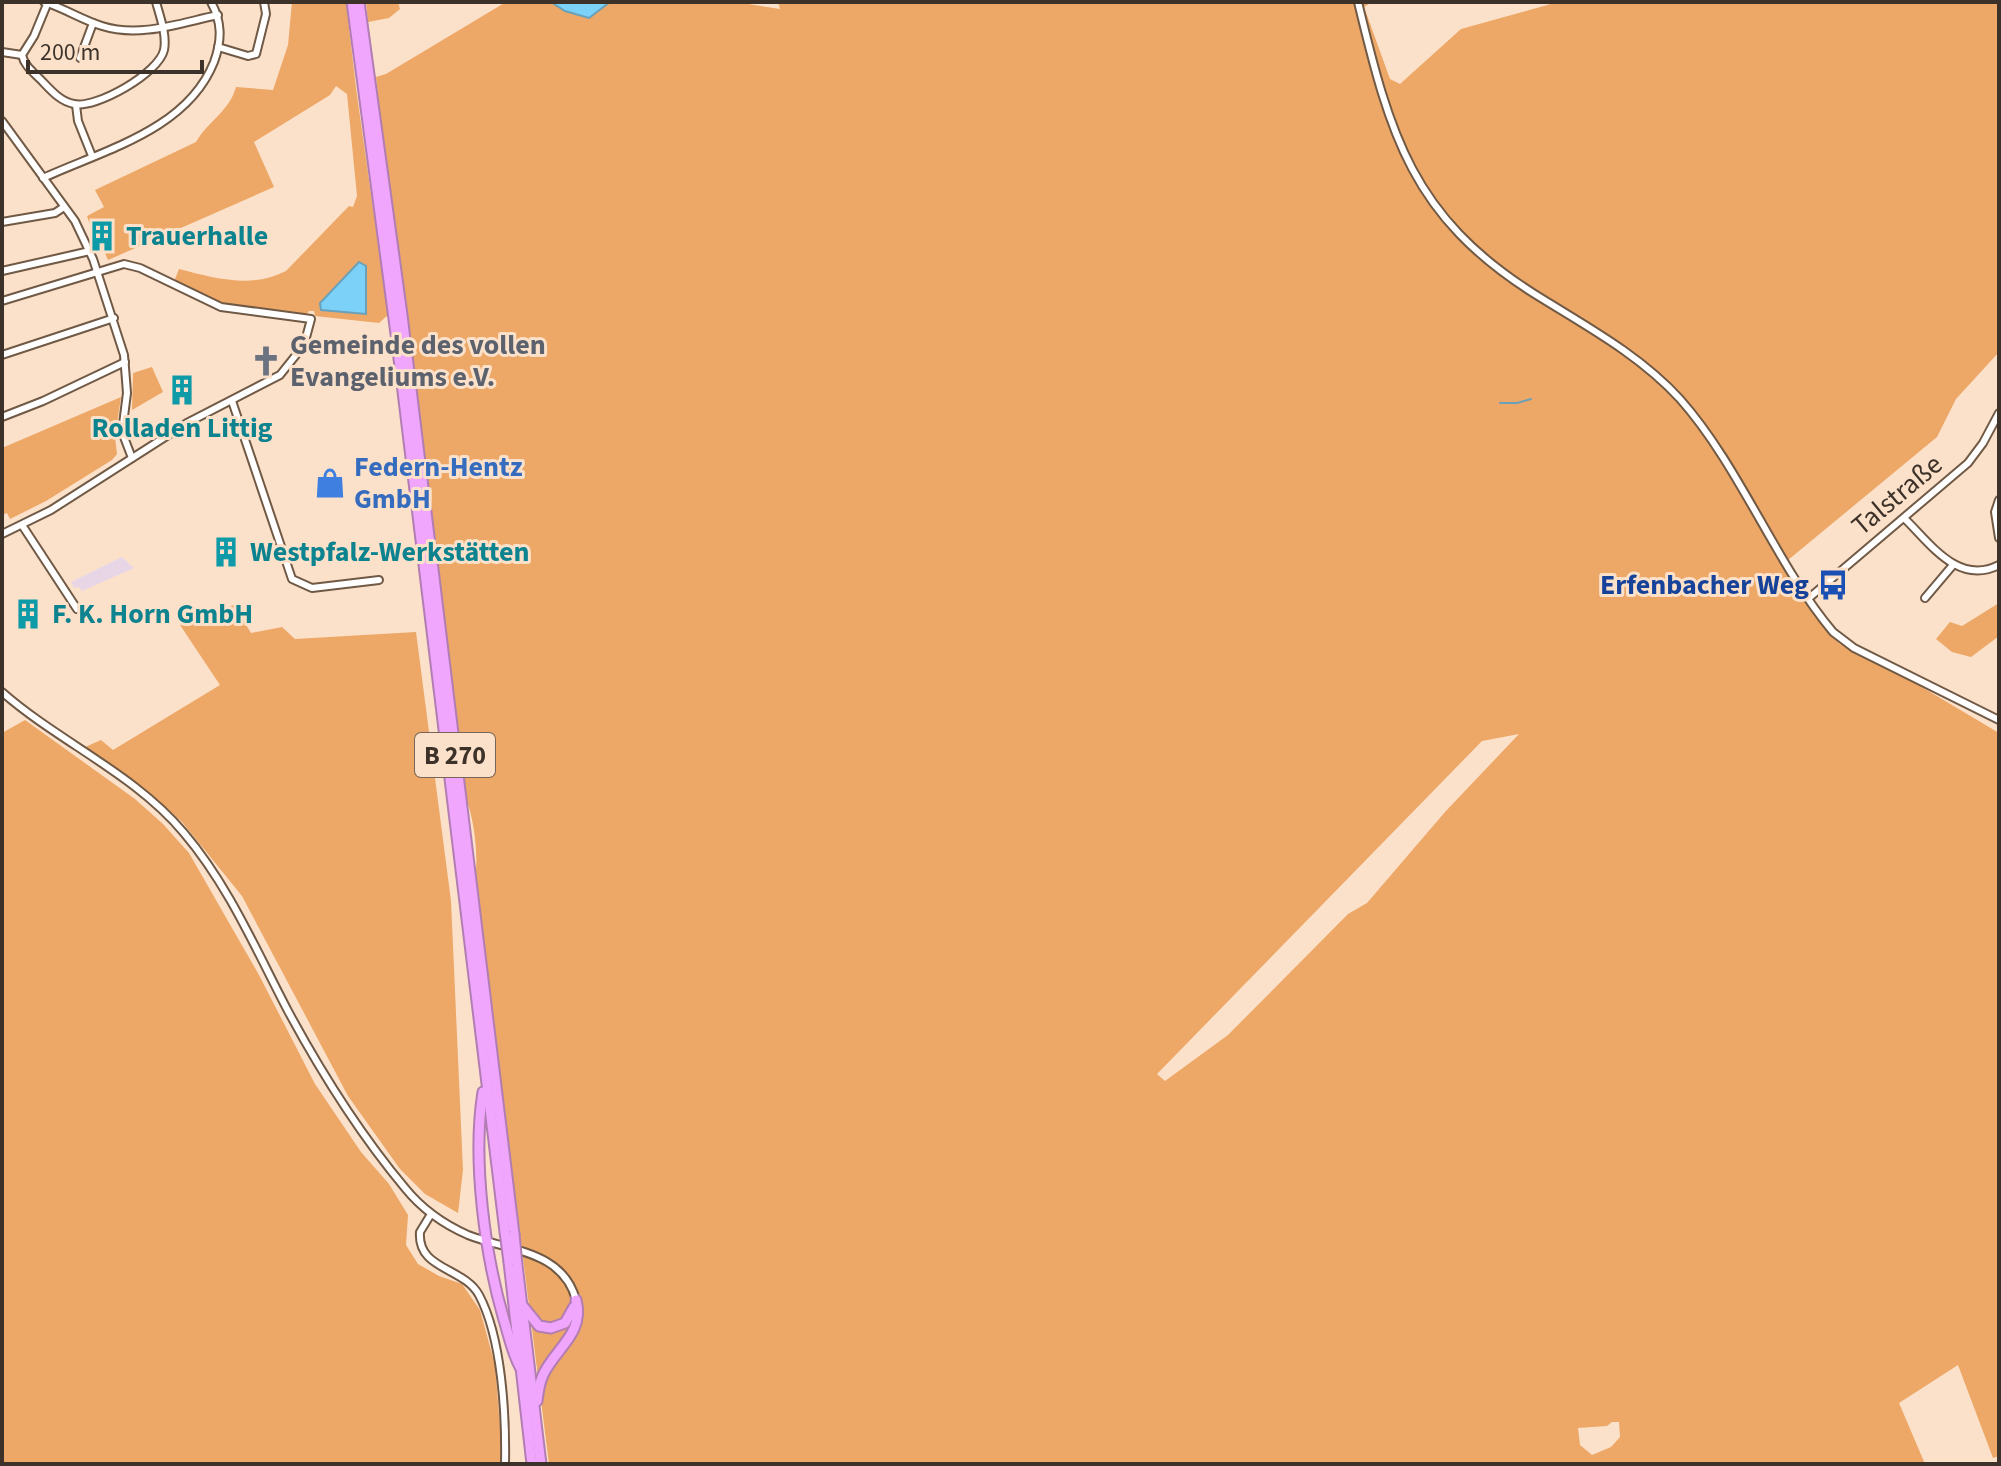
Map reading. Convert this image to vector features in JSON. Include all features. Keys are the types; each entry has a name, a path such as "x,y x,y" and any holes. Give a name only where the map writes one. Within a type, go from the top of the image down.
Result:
{"highway":[{"name":"B 270","path":"352,2 398,316"},
{"name":"B 270","path":"359,2 486,1078 510,1233"},
{"name":"B 270","path":"400,333 510,1233 520,1367 532,1464"},
{"path":"486,1078 482,1102 481,1154 485,1241 496,1294 520,1367"},
{"name":"B 270","path":"513,1264 541,1464"},
{"path":"521,1304 539,1326 551,1328 565,1323 576,1300"},
{"path":"534,1410 543,1374 570,1339 576,1325 576,1300"}],"street":[{"path":"22,55 34,36 46,2 93,23 126,31 218,15"},
{"path":"22,55 25,63 55,95 76,105 98,102 155,68 164,52 163,27 156,2"},
{"path":"43,178 174,116 200,88 218,47 221,33 218,15 211,2"},
{"path":"218,47 248,56 256,54 266,14 264,2"},
{"path":"1359,5 1381,91 1401,147 1443,218 1502,272 1609,340 1675,393 1719,453 1833,632 1847,643 1999,720"},
{"path":"80,58 93,23"},
{"path":"2,52 22,55"},
{"path":"76,105 78,121 92,156"},
{"path":"2,121 64,207 98,271 125,362 127,393 122,432 132,458"},
{"path":"2,222 55,213 64,207"},
{"path":"2,271 90,251"},
{"path":"2,301 115,265 129,265 221,307 311,319 304,345 290,365 267,383 187,423 51,510 2,534"},
{"path":"2,355 114,318"},
{"path":"2,417 125,362"},
{"path":"232,401 292,579 312,588 379,580"},
{"name":"Talstraße","path":"1809,598 1968,463 1999,413"},
{"path":"1999,500 1995,512 1999,538"},
{"path":"1904,518 1953,565 1971,572 1999,565"},
{"path":"22,525 77,609"},
{"path":"1925,598 1953,565"},
{"path":"2,692 130,785 183,831 250,935 330,1088 414,1198 431,1214 467,1234 550,1262 563,1274 576,1300"},
{"path":"431,1214 420,1232 423,1252 432,1262 469,1281 484,1306 500,1377 505,1422 505,1464"}],"shaded area":[{"path":"292,2 346,2 388,315 379,323 315,316 314,311 306,315 231,307 176,283 175,279 179,269 246,281 260,280 286,271 349,206 353,207 357,196 347,94 336,86 330,95 254,142 274,187 108,260 99,239 95,240 87,216 104,207 95,190 196,142 223,110 236,87 273,90 288,45"},
{"path":"366,2 398,2 400,9 389,18 368,22"},
{"path":"506,2 551,2 565,11 589,18 610,2 736,2 780,9 778,2 1372,2 1364,7 1390,79 1400,84 1461,29 1558,2 1999,2 1999,352 1956,399 1937,437 1782,565 1811,611 1840,644 1915,683 1999,733 1999,1456 1993,1458 1958,1365 1899,1403 1925,1464 549,1464 475,877 475,837 465,797 406,315 390,213 376,77","holes":["1519,734 1445,812 1367,903 1348,914 1228,1035 1165,1081 1157,1074 1482,741","1619,1422 1620,1437 1611,1447 1592,1455 1580,1445 1578,1428 1607,1426"]},
{"path":"152,367 163,392 132,410 133,373"},
{"path":"121,397 115,437 117,454 112,460 46,501 10,519 7,513 2,515 2,448"},
{"path":"122,557 134,568 82,591 79,587 74,588 71,582"},
{"path":"1999,603 1999,636 1971,657 1952,652 1936,639 1950,622 1962,626"},
{"path":"234,605 251,633 282,627 295,639 416,632 451,901 463,1170 458,1213 425,1194 400,1169 348,1096 242,896 182,822 150,793 83,748 101,740 113,750 220,685 180,625"},
{"path":"25,720 135,799 189,853 259,975 315,1084 361,1152 389,1184 408,1215 406,1245 418,1264 462,1284 480,1310 495,1365 503,1464 2,1464 2,733"}],"water":[{"path":"551,2 610,2 589,18 565,11"},
{"path":"359,262 366,266 366,314 321,310 320,303"}],"waterway":[{"path":"1500,403 1531,399"}],"place":[{"name":"Trauerhalle","path":"102,236"},
{"name":"Gemeinde des vollen Evangeliums e.V.","path":"266,361"},
{"name":"Rolladen Littig","path":"182,390"},
{"name":"Federn-Hentz GmbH","path":"330,483"},
{"name":"Westpfalz-Werkstätten","path":"226,552"},
{"name":"Erfenbacher Weg","path":"1833,585"},
{"name":"F. K. Horn GmbH","path":"28,614"}]}
